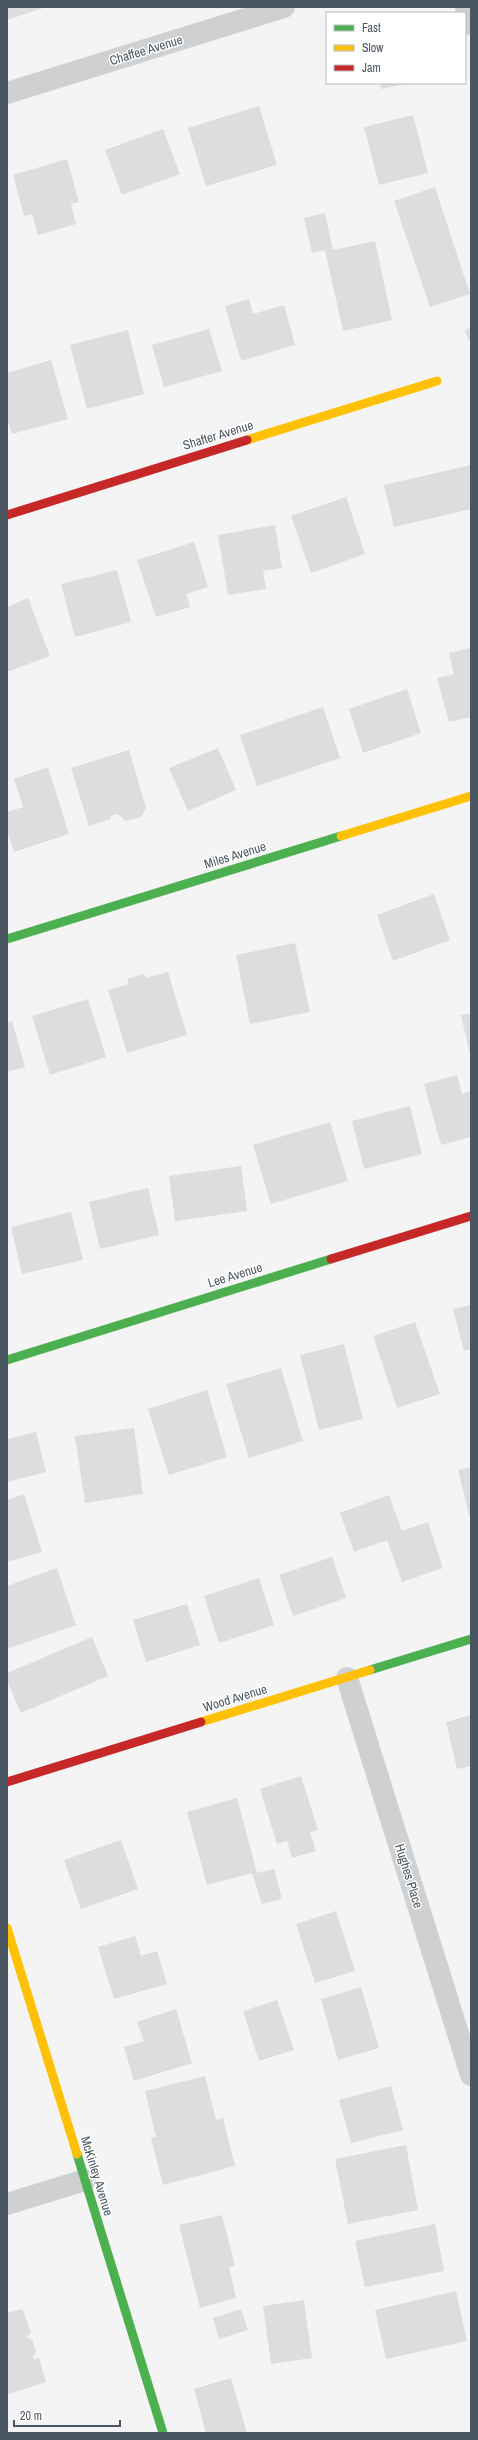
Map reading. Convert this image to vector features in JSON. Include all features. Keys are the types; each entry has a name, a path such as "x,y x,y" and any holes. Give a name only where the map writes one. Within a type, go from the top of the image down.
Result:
{"street":[{"name":"Chaffee Avenue","path":"7,93 284,7"},
{"path":"466,7 471,24"},
{"name":"Shafter Avenue","path":"7,515 437,381"},
{"name":"Miles Avenue","path":"7,939 471,796"},
{"name":"Lee Avenue","path":"7,1360 471,1216"},
{"name":"Wood Avenue","path":"7,1782 471,1639"},
{"name":"Hughes Place","path":"347,1678 471,2075"},
{"name":"McKinley Avenue","path":"7,1928 163,2433"},
{"path":"7,2204 85,2180"}],"building":[{"path":"7,7 46,7 7,20"},
{"path":"380,84 404,84 381,89"},
{"path":"259,106 277,165 206,186 188,128"},
{"path":"413,115 428,173 379,185 364,127"},
{"path":"163,129 180,174 122,195 105,150"},
{"path":"67,159 79,202 71,204 76,224 38,235 32,214 24,216 13,175"},
{"path":"435,187 470,294 430,307 394,201"},
{"path":"325,213 333,250 375,241 392,320 343,331 325,250 312,253 304,218"},
{"path":"249,299 253,314 284,305 295,345 241,361 225,306"},
{"path":"471,327 471,343 464,331"},
{"path":"209,329 222,371 164,387 152,345"},
{"path":"128,330 144,394 87,409 70,345"},
{"path":"51,360 68,419 12,434 7,418 7,373"},
{"path":"471,465 471,509 394,527 384,485"},
{"path":"346,497 365,554 311,573 291,516"},
{"path":"275,525 282,568 263,571 266,589 228,595 218,535"},
{"path":"194,542 208,587 186,594 190,607 156,617 137,560"},
{"path":"117,570 131,622 75,637 61,584"},
{"path":"28,598 50,656 7,672 7,607"},
{"path":"471,648 471,717 449,722 437,678 454,674 449,653"},
{"path":"407,689 421,733 363,753 349,709"},
{"path":"323,707 340,758 257,786 240,735"},
{"path":"218,748 236,790 188,811 169,768"},
{"path":"129,750 146,808 141,817 126,821 118,814 110,816 111,819 89,826 71,768"},
{"path":"48,767 69,834 14,852 7,831 7,812 23,807 14,779"},
{"path":"434,894 450,940 393,961 377,915"},
{"path":"295,943 310,1012 250,1024 236,955"},
{"path":"168,972 187,1035 127,1053 108,990 129,984 127,979 144,974 146,978"},
{"path":"88,999 106,1057 50,1075 32,1016"},
{"path":"471,1013 471,1055 470,1055 461,1015"},
{"path":"12,1021 25,1067 7,1072 7,1023"},
{"path":"457,1075 462,1094 471,1091 471,1137 441,1145 424,1084"},
{"path":"410,1106 422,1154 364,1169 352,1121"},
{"path":"330,1122 348,1181 271,1204 253,1145"},
{"path":"241,1166 247,1211 175,1221 169,1176"},
{"path":"148,1188 159,1235 100,1249 89,1202"},
{"path":"71,1212 83,1260 22,1274 11,1227"},
{"path":"471,1305 471,1349 464,1351 453,1309"},
{"path":"415,1322 440,1394 397,1408 373,1336"},
{"path":"344,1344 363,1419 319,1430 300,1355"},
{"path":"281,1368 303,1441 249,1458 226,1384"},
{"path":"207,1390 227,1457 169,1475 148,1409"},
{"path":"134,1428 143,1494 85,1503 75,1436"},
{"path":"36,1432 46,1472 7,1482 7,1439"},
{"path":"471,1467 471,1519 470,1519 458,1470"},
{"path":"24,1494 42,1552 7,1562 7,1500"},
{"path":"389,1495 402,1531 428,1522 443,1568 402,1582 387,1540 354,1552 340,1513"},
{"path":"332,1557 346,1598 293,1616 279,1575"},
{"path":"57,1568 76,1625 7,1649 7,1586"},
{"path":"259,1578 274,1625 219,1643 204,1596"},
{"path":"187,1604 200,1645 146,1662 133,1620"},
{"path":"92,1637 108,1676 21,1713 7,1681 7,1673"},
{"path":"471,1715 471,1766 457,1769 446,1722"},
{"path":"301,1776 318,1830 310,1832 316,1851 292,1858 287,1841 277,1844 260,1789"},
{"path":"237,1798 257,1873 274,1869 282,1899 262,1904 252,1873 207,1885 187,1812"},
{"path":"121,1840 138,1889 81,1909 64,1860"},
{"path":"336,1911 355,1971 315,1983 296,1924"},
{"path":"135,1936 141,1956 157,1951 167,1984 114,1999 98,1947"},
{"path":"361,1987 379,2048 338,2060 321,1999"},
{"path":"277,2000 294,2050 259,2061 243,2011"},
{"path":"176,2009 192,2063 134,2081 124,2047 144,2041 137,2022"},
{"path":"205,2076 216,2120 223,2118 235,2166 163,2185 151,2138 156,2137 145,2091"},
{"path":"391,2086 403,2130 351,2143 339,2100"},
{"path":"406,2145 418,2210 348,2224 335,2159"},
{"path":"222,2215 235,2266 229,2267 236,2298 200,2308 179,2225"},
{"path":"435,2224 444,2271 365,2287 355,2241"},
{"path":"456,2291 467,2341 386,2359 375,2310"},
{"path":"304,2300 312,2358 271,2364 263,2306"},
{"path":"22,2309 31,2332 27,2337 33,2341 36,2352 33,2356 34,2360 39,2358 46,2382 9,2394 7,2386 7,2313"},
{"path":"241,2309 248,2330 219,2339 213,2318"},
{"path":"231,2378 247,2433 206,2433 194,2389"}],"traffic: fast":[{"path":"7,939 341,836"},
{"path":"7,1360 331,1259"},
{"path":"370,1670 471,1639"},
{"path":"77,2154 163,2433"}],"traffic: slow":[{"path":"247,440 437,381"},
{"path":"341,836 471,796"},
{"path":"201,1722 370,1670"},
{"path":"7,1928 77,2154"}],"traffic: jam":[{"path":"7,515 247,440"},
{"path":"331,1259 471,1216"},
{"path":"7,1782 201,1722"}]}
